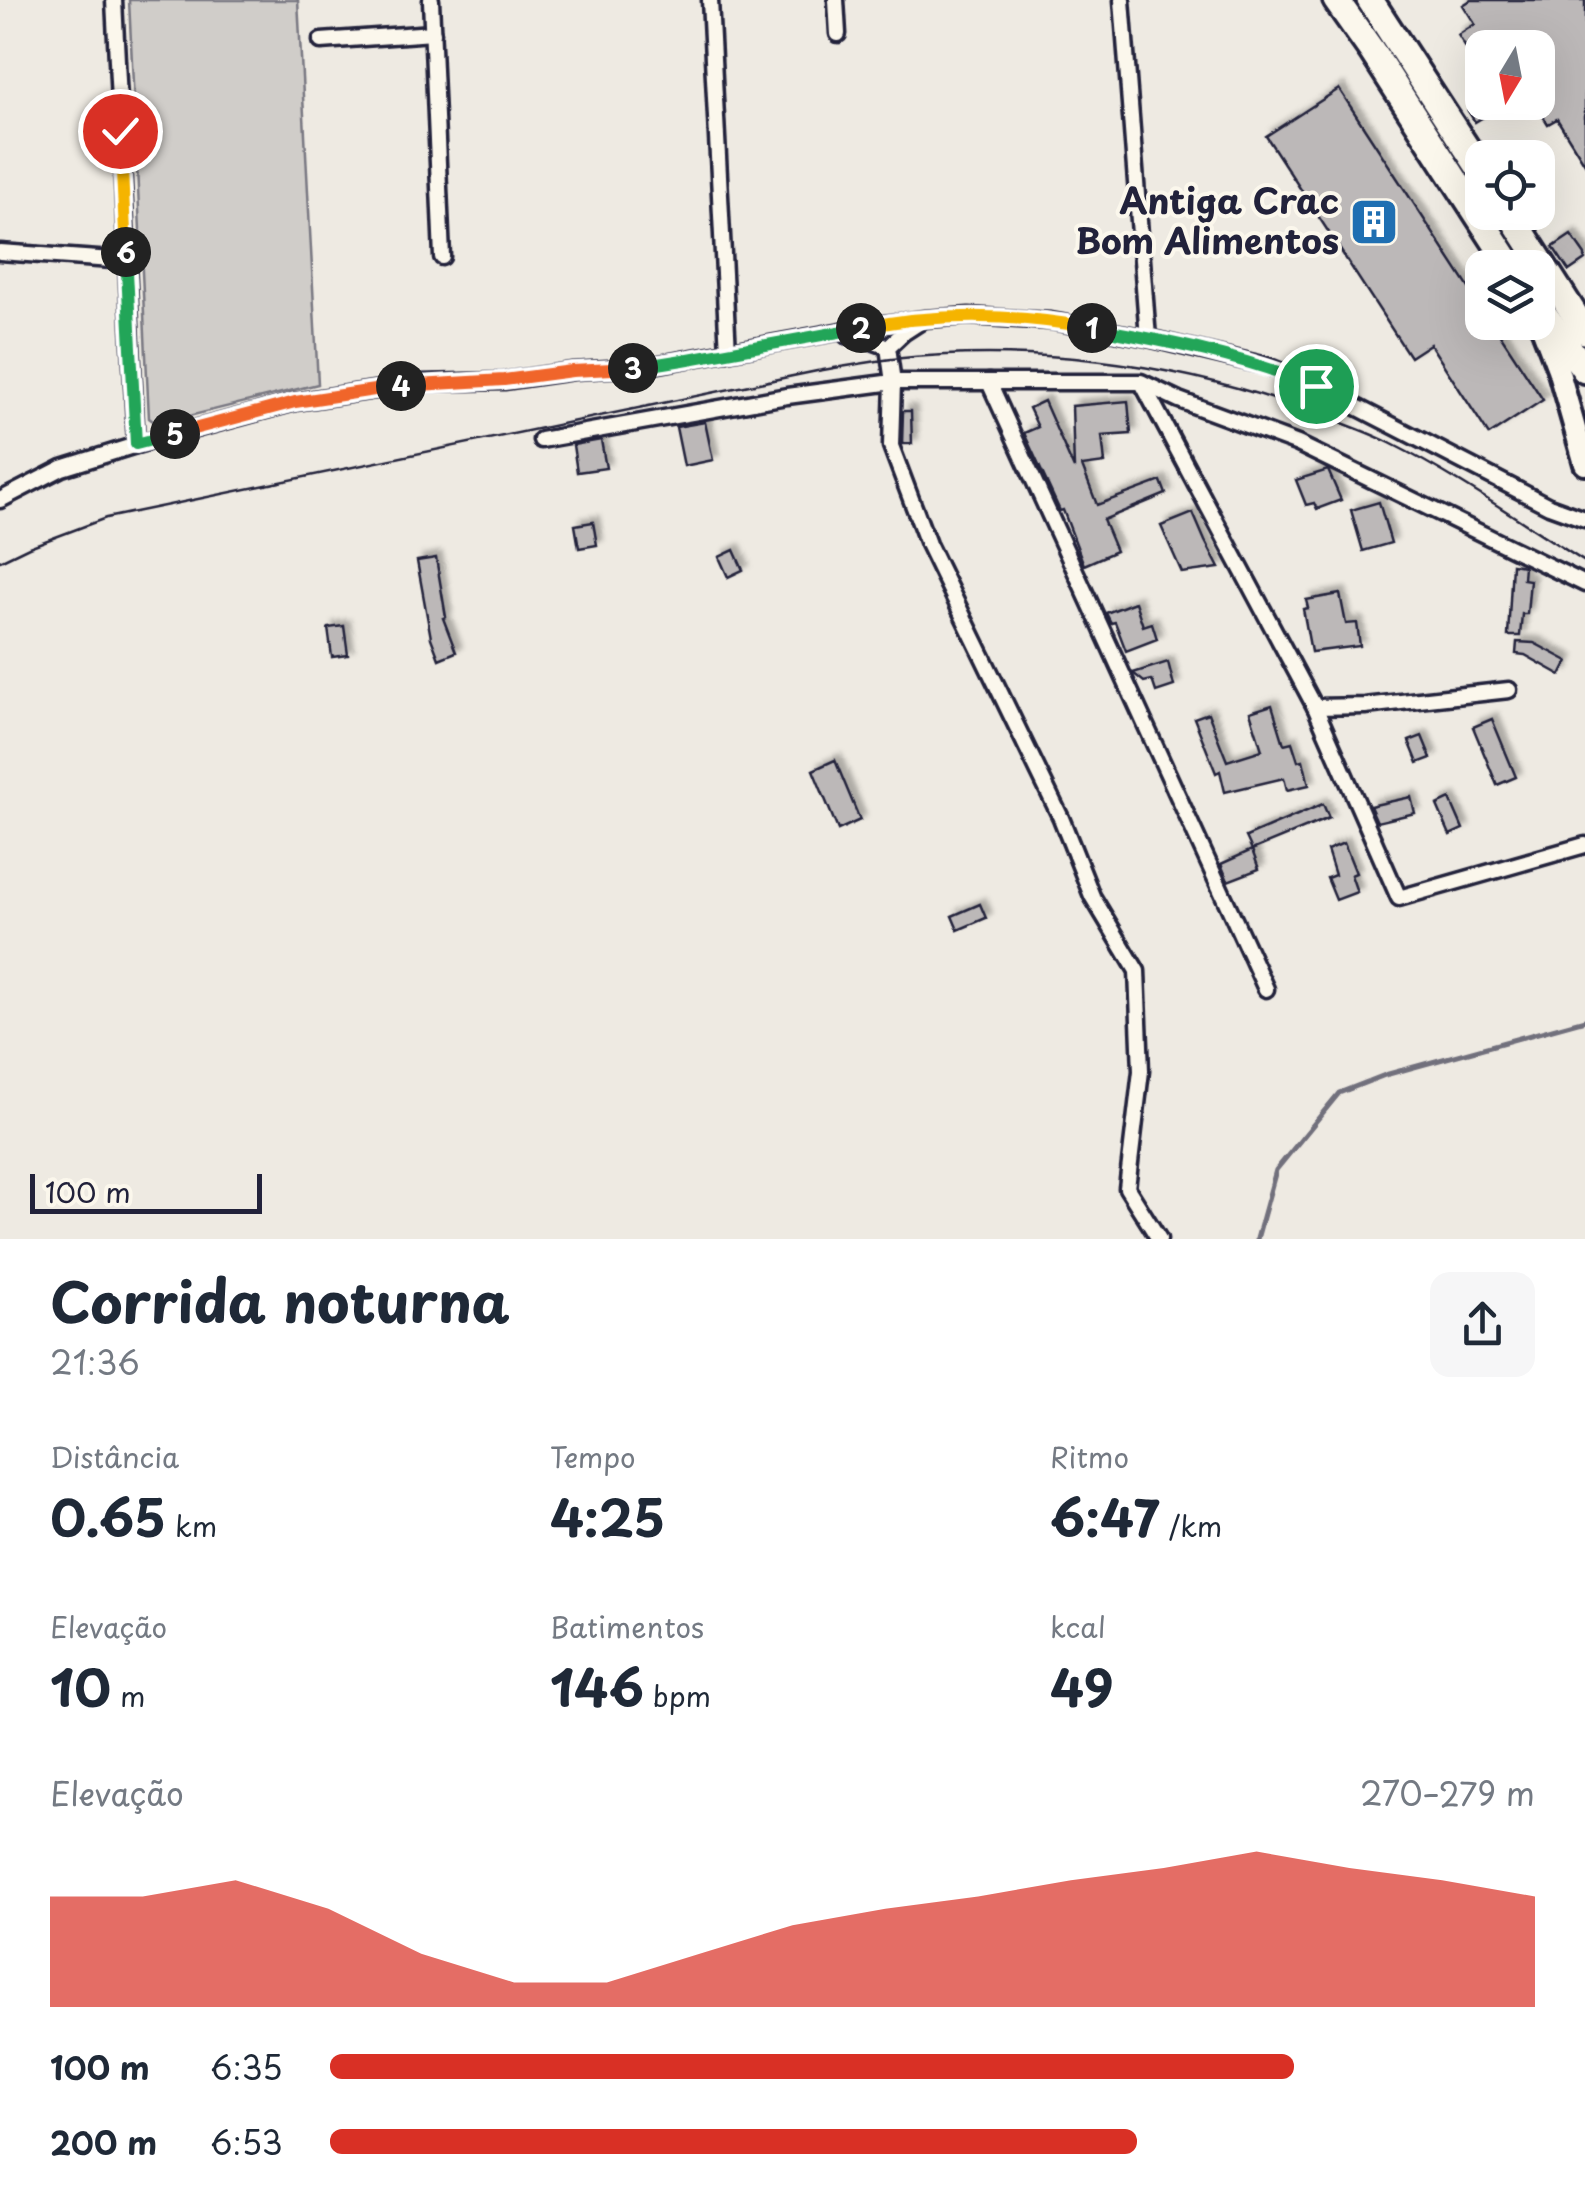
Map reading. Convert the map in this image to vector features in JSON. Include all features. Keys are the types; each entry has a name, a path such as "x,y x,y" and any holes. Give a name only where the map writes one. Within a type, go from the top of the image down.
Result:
{"highway":[{"path":"1336,0 1500,250"},
{"path":"1370,0 1465,146"},
{"path":"1520,230 1585,331"},
{"path":"1555,329 1585,370"}],"main road":[{"path":"1547,340 1585,464"}],"street":[{"path":"114,0 136,444"},
{"path":"430,0 442,258"},
{"path":"710,0 728,352"},
{"path":"836,0 838,34"},
{"path":"1122,0 1148,338"},
{"path":"320,41 432,32"},
{"path":"0,252 126,262"},
{"path":"0,500 62,468 136,444 278,406 344,393 421,383 643,367 925,318 969,316 1051,320 1267,366 1316,386 1549,506 1585,519"},
{"path":"888,347 925,318"},
{"path":"836,333 888,347"},
{"path":"888,347 893,382 891,446 928,544 1060,818 1092,896 1137,971 1141,1071 1127,1188 1159,1239"},
{"path":"540,440 787,396 893,382 1141,382 1178,400 1298,444 1585,584"},
{"path":"989,382 1266,989"},
{"path":"1141,382 1315,707 1398,898 1585,845"},
{"path":"1315,707 1365,706 1509,690"}],"shaded area":[{"path":"129,0 298,0 318,384 157,424 149,418"}],"building":[{"path":"1471,0 1585,0 1585,164 1557,119 1548,124 1546,120 1555,120 1555,30 1466,30 1475,24 1463,5"},
{"name":"Antiga Crac Bom Alimentos","path":"1339,89 1465,282 1465,340 1504,340 1543,400 1489,435 1430,344 1410,357 1266,136"},
{"path":"1571,235 1585,260 1569,271 1553,247"},
{"path":"1044,401 1074,469 1072,406 1128,401 1131,434 1102,436 1105,463 1082,466 1097,505 1161,481 1166,494 1103,520 1116,551 1084,565 1063,510 1060,511 1024,433 1038,427 1029,408"},
{"path":"903,411 911,411 912,444 902,444"},
{"path":"705,422 713,460 684,466 676,427"},
{"path":"601,440 606,468 577,472 573,445"},
{"path":"1328,470 1341,500 1317,509 1314,503 1306,505 1296,480"},
{"path":"1379,502 1391,543 1363,551 1351,510"},
{"path":"1193,513 1219,568 1182,573 1161,526"},
{"path":"593,522 597,545 579,548 575,525"},
{"path":"734,550 743,570 728,577 719,557"},
{"path":"436,558 446,617 443,618 456,652 439,659 431,638 417,561"},
{"path":"1512,564 1524,566 1523,579 1530,580 1527,614 1522,614 1520,636 1508,636"},
{"path":"1340,594 1346,624 1357,623 1360,646 1311,652 1303,609 1308,608 1306,600"},
{"path":"1135,602 1143,626 1152,623 1157,639 1126,651 1115,622 1111,623 1106,613"},
{"path":"344,626 348,655 332,657 328,628"},
{"path":"1517,642 1534,643 1568,661 1561,675 1516,654"},
{"path":"1168,662 1174,686 1156,692 1152,680 1144,682 1133,673"},
{"path":"1272,705 1284,744 1292,742 1298,761 1303,760 1309,785 1287,790 1284,778 1225,792 1220,771 1216,773 1194,718 1208,713 1227,761 1262,750 1250,712"},
{"path":"1492,719 1516,777 1497,785 1473,727"},
{"path":"1422,736 1431,758 1418,763 1409,741"},
{"path":"835,760 860,820 838,830 813,770"},
{"path":"1411,797 1415,813 1377,822 1370,806"},
{"path":"1450,799 1463,829 1450,835 1437,805"},
{"path":"1323,804 1329,818 1252,850 1246,837"},
{"path":"1344,843 1356,873 1351,875 1357,892 1336,900 1327,878 1335,875 1327,850"},
{"path":"1252,850 1259,869 1228,881 1221,864"},
{"path":"980,904 986,918 958,930 952,916"}],"waterway":[{"path":"1257,1239 1276,1170 1339,1093 1385,1075 1585,1020"}],"tram line":[{"path":"0,561 106,518 817,371 892,359 995,354 1148,368 1248,391 1332,419 1415,456 1585,562"}],"place":[{"name":"Antiga Crac Bom Alimentos","path":"1374,222"}],"route":[{"path":"120,131 136,444 244,414 344,393 421,383 643,367 925,318 1051,320 1267,366 1316,386"}]}
